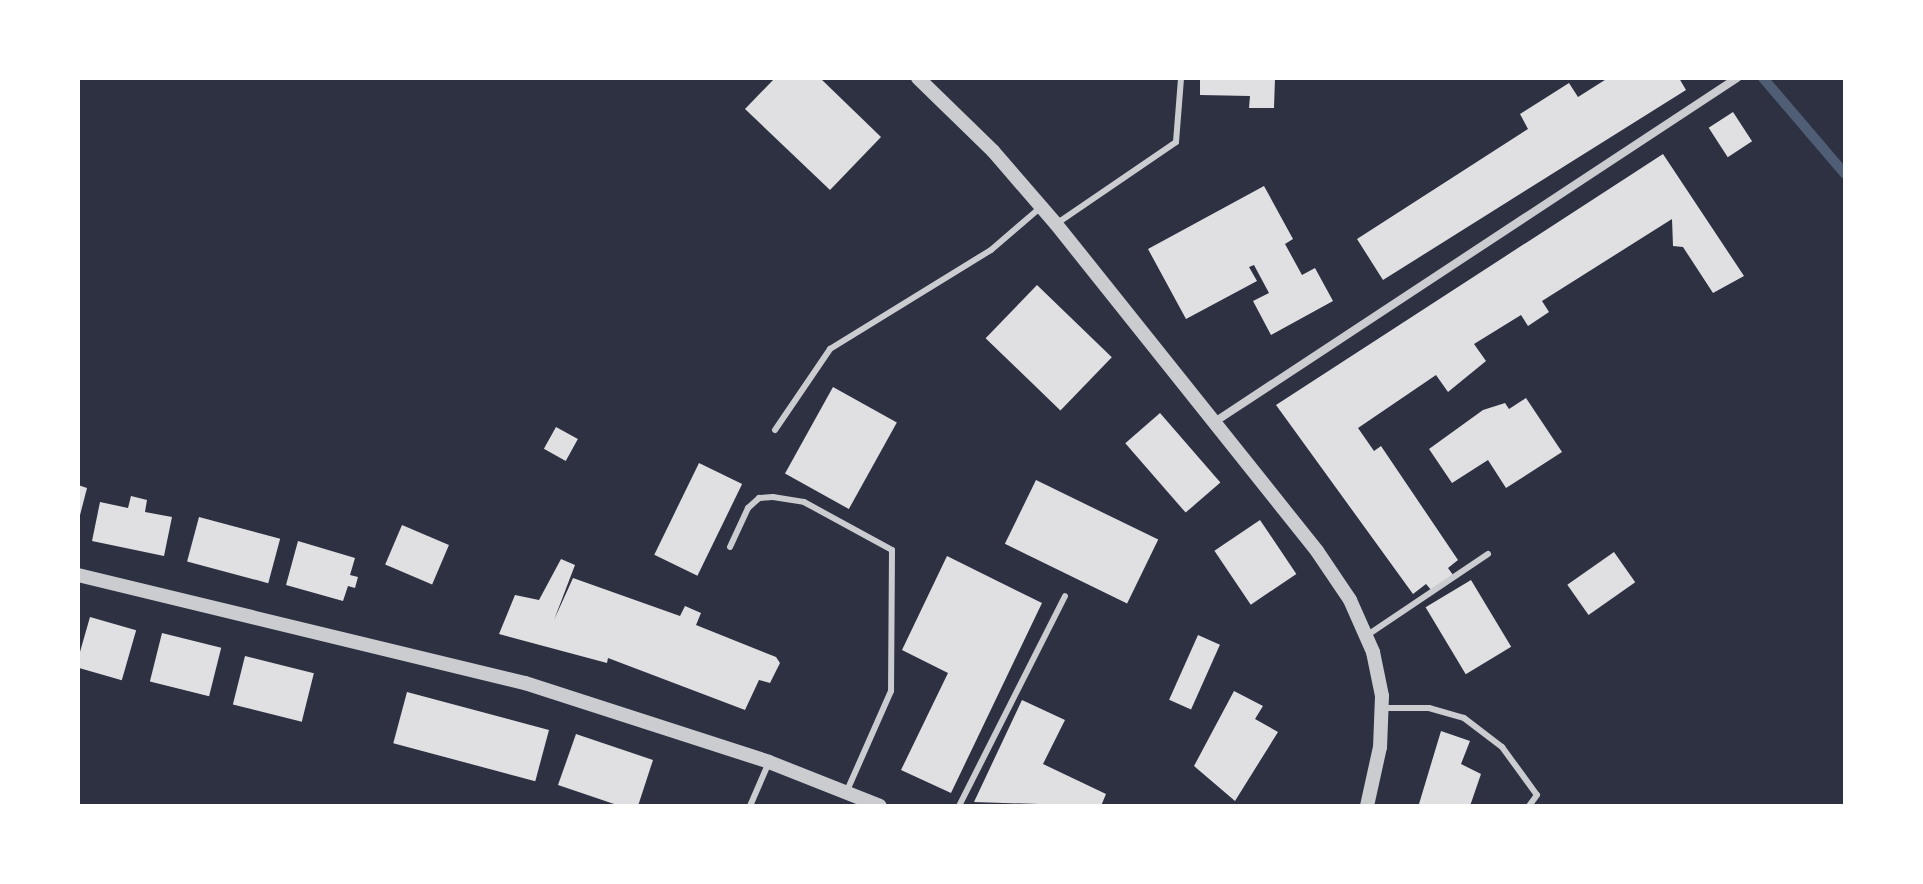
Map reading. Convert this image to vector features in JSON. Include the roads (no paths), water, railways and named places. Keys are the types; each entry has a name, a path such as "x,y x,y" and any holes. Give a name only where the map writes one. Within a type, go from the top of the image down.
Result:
{"street":[{"path":"918,78 1056,224 1216,421 1317,551 1350,600 1366,636 1383,708 1367,806"},
{"path":"1216,421 1737,78"},
{"path":"78,575 525,683 769,762 880,806"}],"lane":[{"path":"1056,224 1176,142 1181,78"},
{"path":"775,430 830,349 991,250 1041,207"},
{"path":"730,547 748,508 759,498 773,497 804,502 892,550 891,691 846,793"},
{"path":"1366,636 1488,554"},
{"path":"959,806 1065,596"},
{"path":"1383,708 1429,708 1464,718 1502,747 1542,806"},
{"path":"750,806 769,762"},
{"path":"1529,806 1537,795"}],"waterway":[{"path":"1763,78 1845,174"}]}
